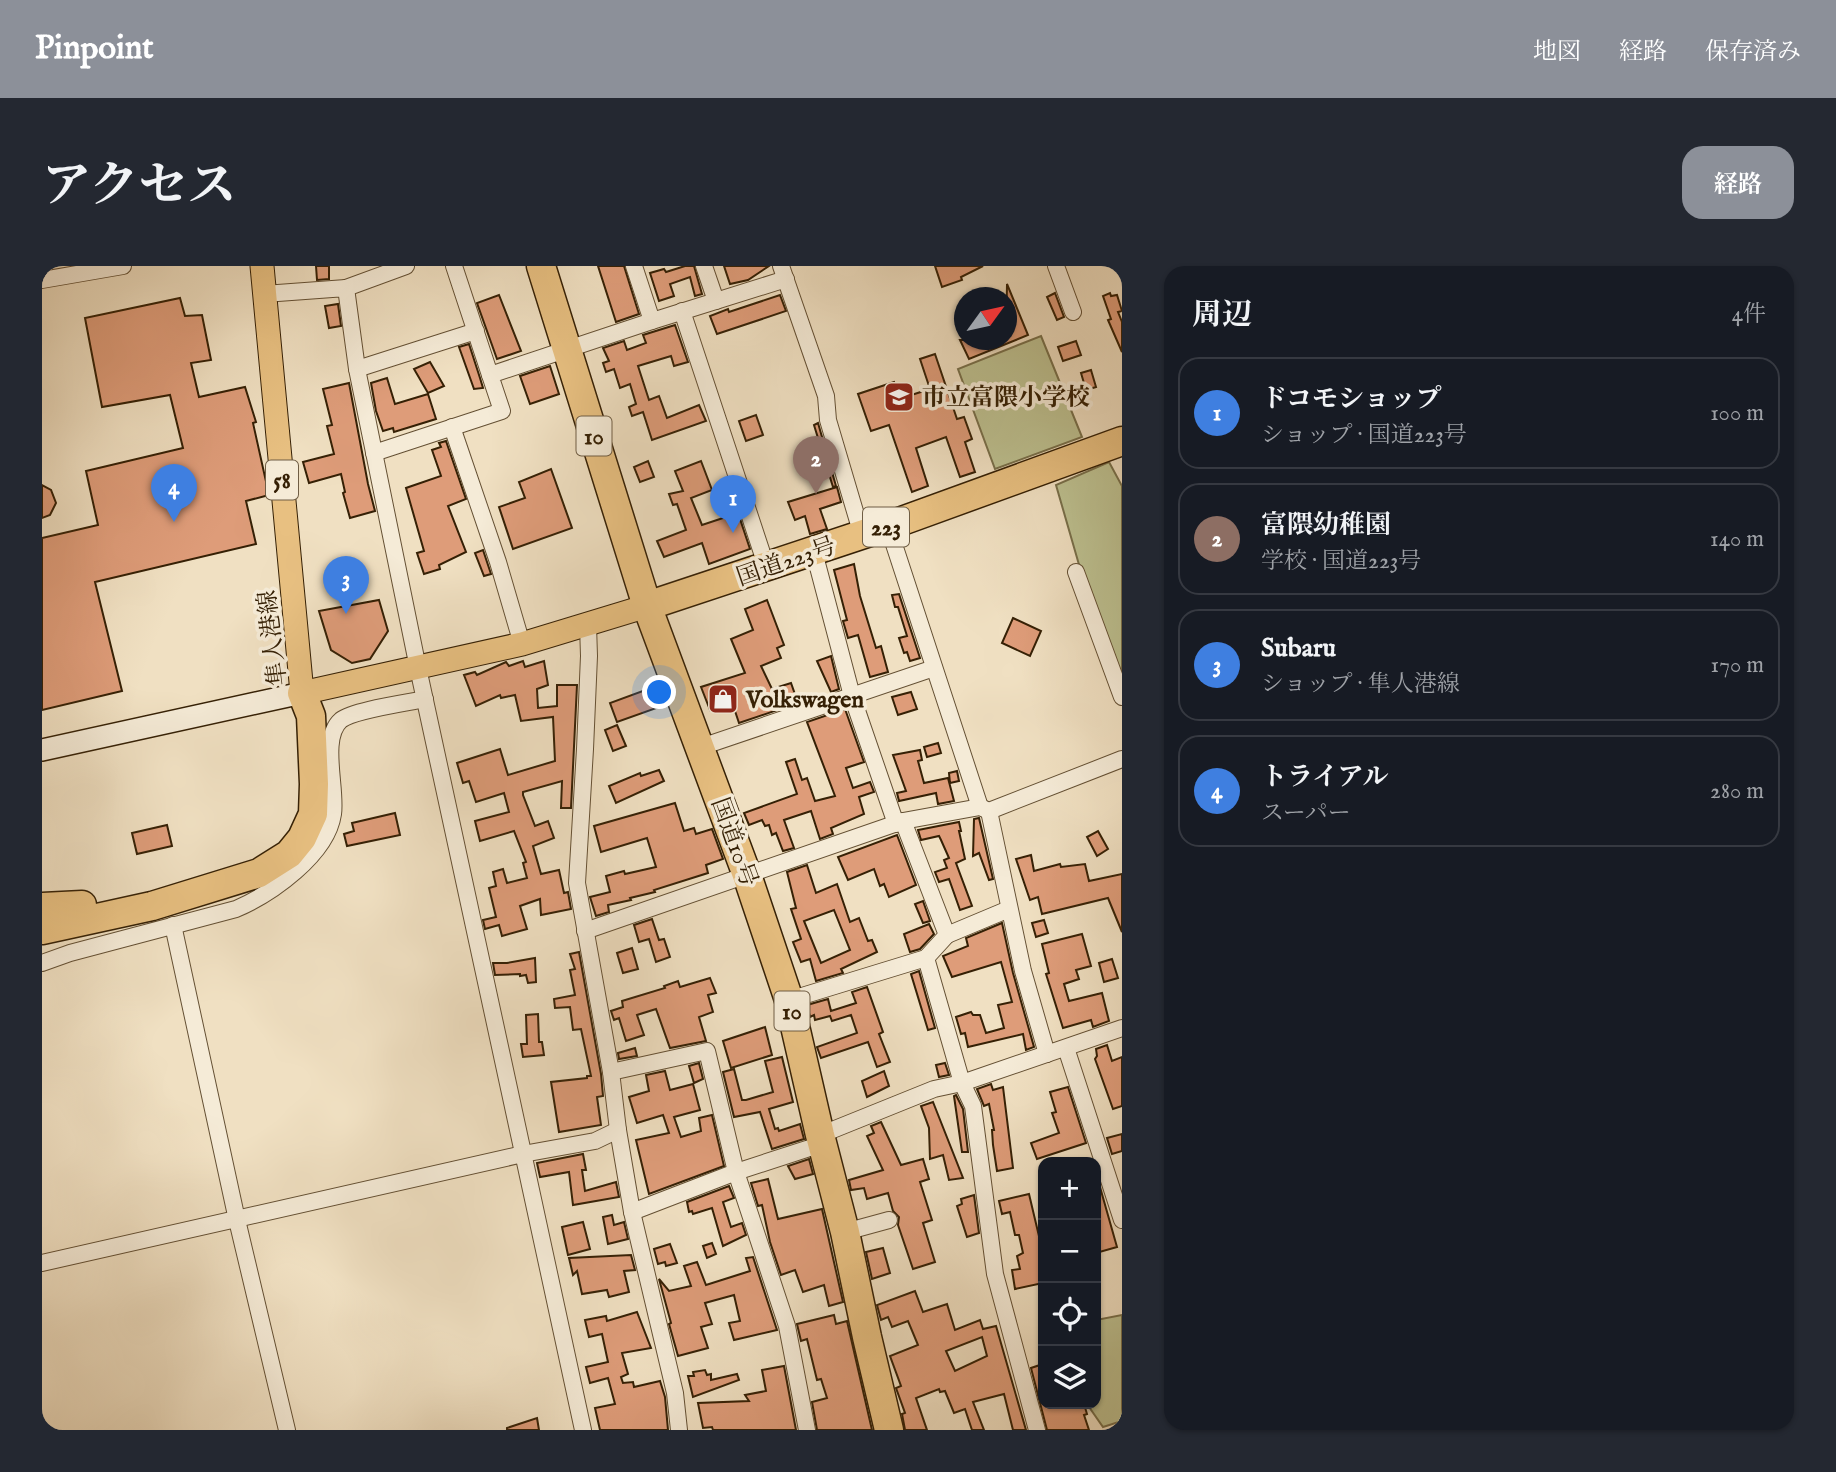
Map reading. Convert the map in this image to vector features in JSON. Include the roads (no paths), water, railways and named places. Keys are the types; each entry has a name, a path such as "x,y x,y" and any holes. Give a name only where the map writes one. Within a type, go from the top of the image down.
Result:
{"highway":[{"name":"国道10号","path":"541,266 648,606 747,875 789,1000 889,1430"},
{"name":"国道223号","path":"648,606 814,552 1122,441"},
{"path":"42,914 152,906 259,873 289,855 302,838 313,814 311,716 302,693"},
{"path":"42,907 84,912"},
{"path":"42,930 84,912"},
{"path":"42,941 84,912"}],"main road":[{"name":"隼人港線","path":"262,266 302,693 522,644 648,606"}],"street":[{"path":"42,280 123,266"},
{"path":"264,294 346,288 406,266"},
{"path":"373,453 502,411 454,266"},
{"path":"634,266 652,321"},
{"path":"705,266 716,301"},
{"path":"1056,266 1073,312"},
{"path":"490,376 716,301 784,273 826,396 828,420 934,668 984,809 1023,971 1047,1054"},
{"path":"346,288 357,369 373,453 583,1430"},
{"path":"682,312 767,568"},
{"path":"357,369 476,331"},
{"path":"452,427 498,562 522,644"},
{"path":"814,552 852,696 900,823 947,934"},
{"path":"1076,572 1122,697"},
{"path":"588,625 588,696 577,876 632,1212 675,1393 679,1430"},
{"path":"701,747 934,668"},
{"path":"42,750 302,693"},
{"path":"42,963 244,905 307,860 326,834 334,813 331,741 336,726 349,716 425,699"},
{"path":"585,931 900,823 984,809 1122,759"},
{"path":"789,1000 926,958 947,934 1009,909"},
{"path":"173,925 237,1220 287,1430"},
{"path":"926,958 962,1083 973,1106 995,1274 1037,1430"},
{"path":"632,1212 821,1139 934,1089 962,1083 1122,1028"},
{"path":"1066,1048 1122,1220"},
{"path":"611,1072 707,1051 736,1172 787,1326 807,1430"},
{"path":"42,1264 523,1154 595,1141 618,1130"},
{"path":"845,1232 890,1220"}],"place":[{"name":"市立富隈小学校","path":"899,397"},
{"name":"富隈幼稚園","path":"816,494"},
{"name":"トライアル","path":"174,522"},
{"name":"ドコモショップ","path":"733,533"},
{"name":"Subaru","path":"346,614"},
{"name":"Volkswagen","path":"723,699"}]}
